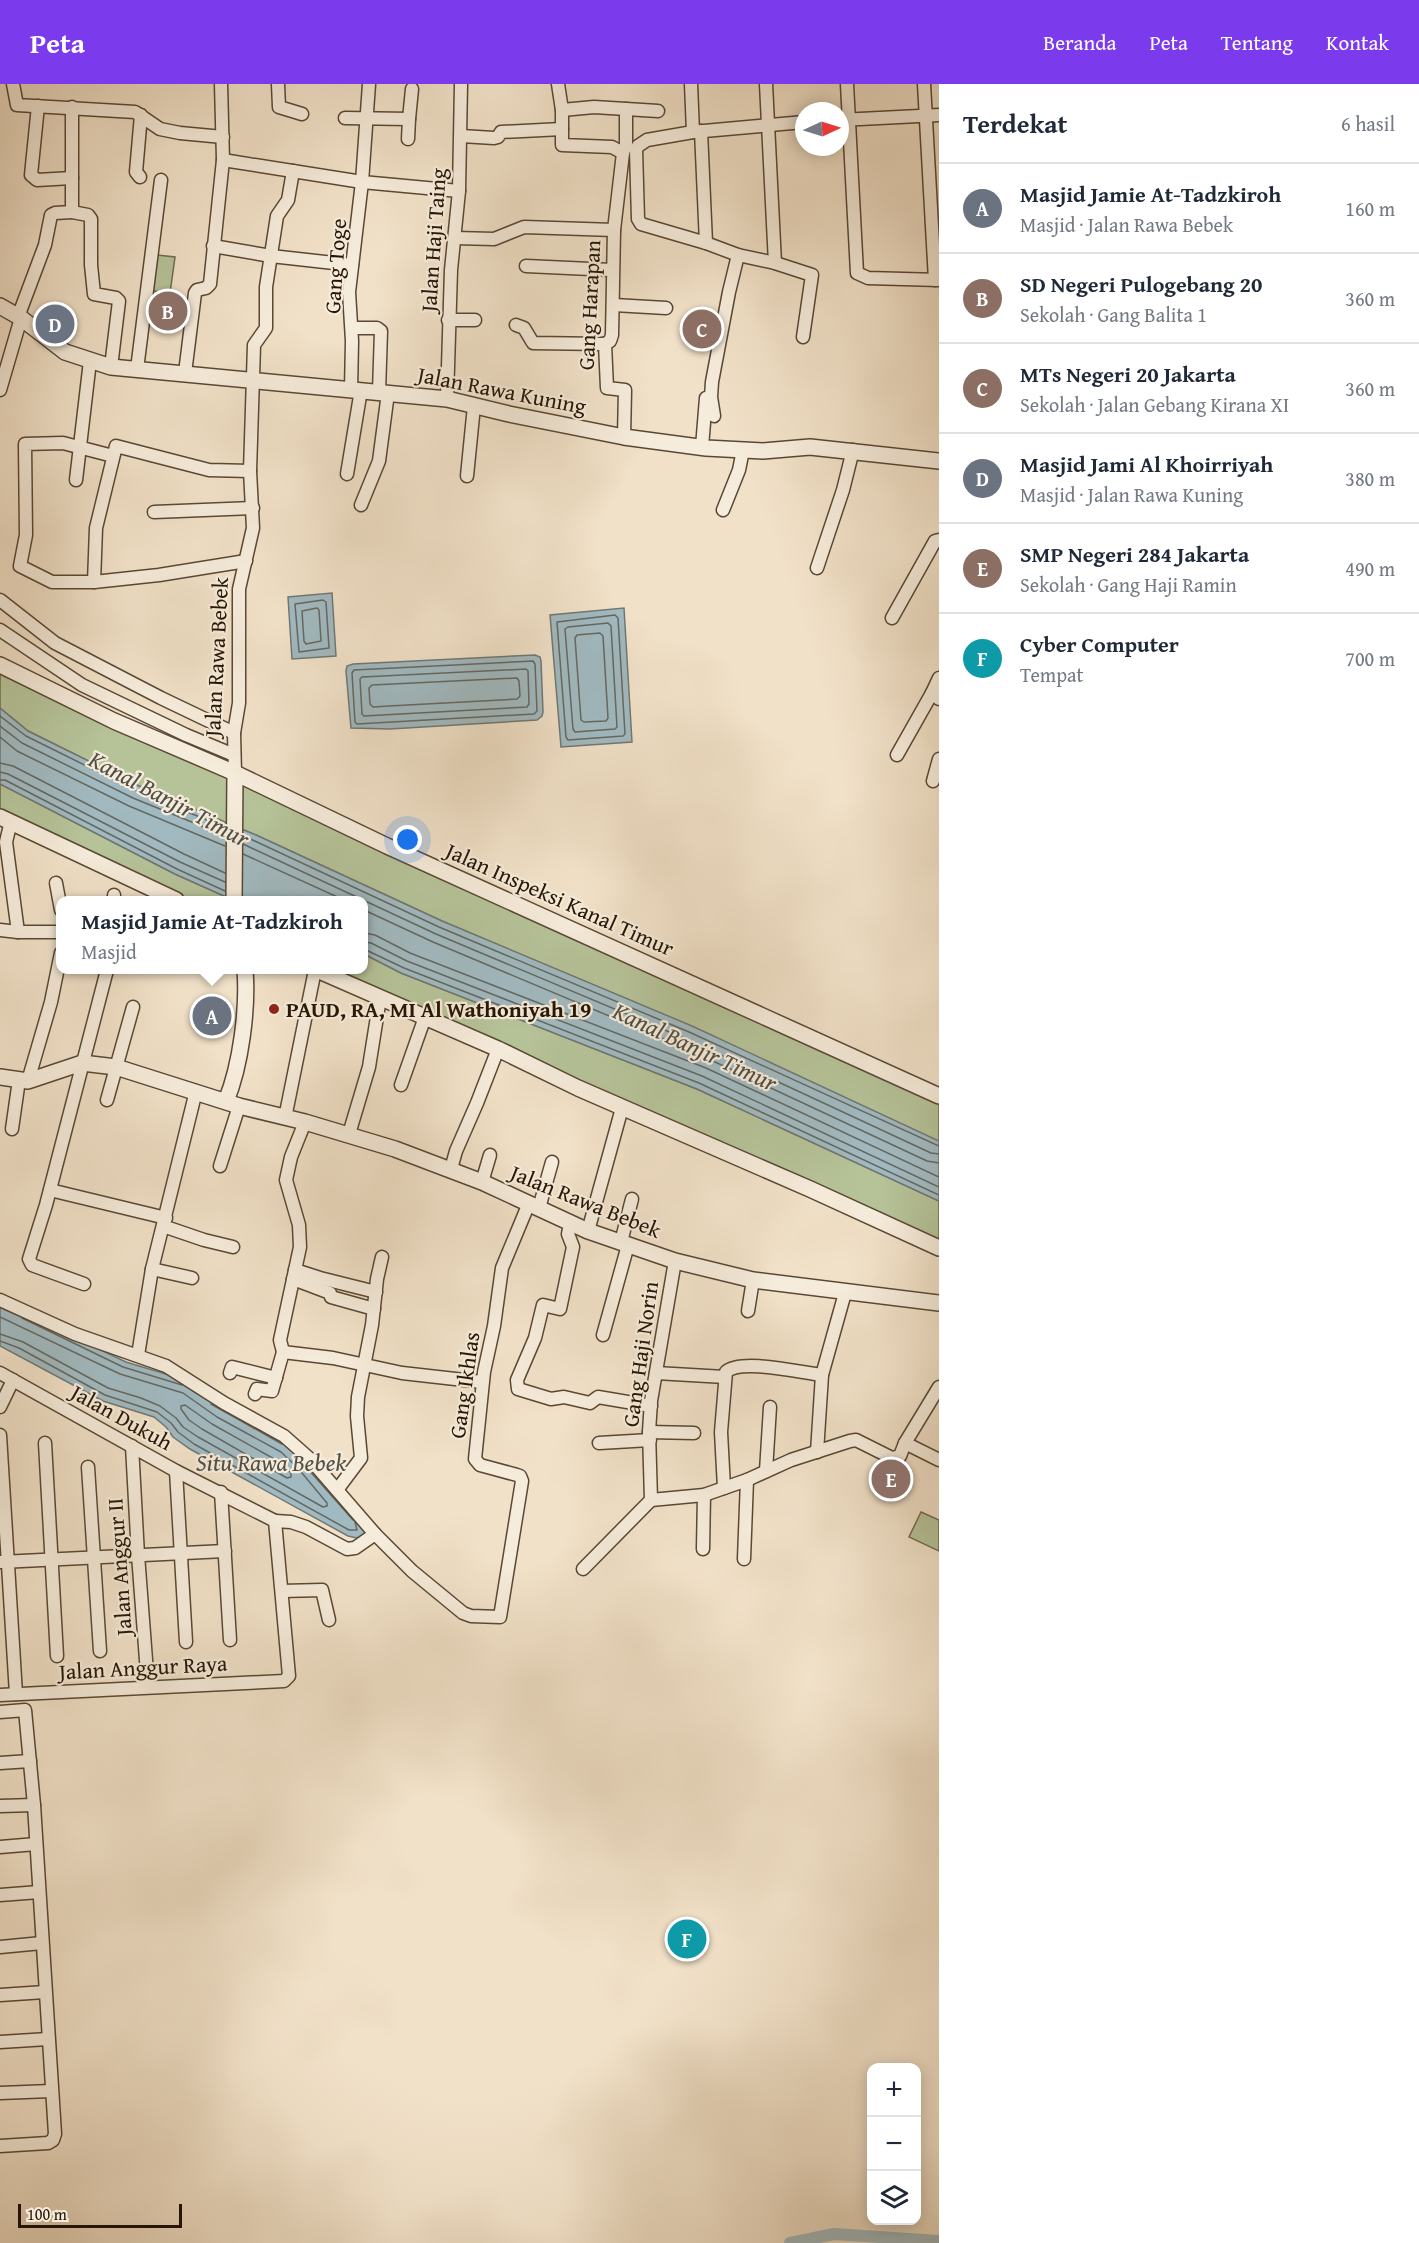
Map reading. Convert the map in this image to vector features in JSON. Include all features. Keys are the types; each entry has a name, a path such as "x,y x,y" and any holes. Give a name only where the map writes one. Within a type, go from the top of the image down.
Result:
{"street":[{"path":"13,84 17,105 129,111 141,115 160,129 223,137"},
{"path":"185,373 195,294 197,290 208,287 210,284 223,160 221,84"},
{"path":"278,84 279,107 302,114"},
{"name":"Gang Toge","path":"356,390 349,292 362,182 369,84"},
{"name":"Jalan Haji Taing","path":"447,399 448,320 459,191 461,84"},
{"path":"558,84 562,145 612,147 623,153"},
{"path":"691,84 706,243"},
{"path":"766,84 775,263"},
{"path":"846,102 847,84"},
{"path":"847,156 857,273 868,278 937,280 924,84"},
{"path":"408,139 412,89"},
{"path":"38,106 31,175 37,180 72,178"},
{"path":"72,107 72,212"},
{"path":"561,110 594,107 658,111"},
{"name":"Gang Harapan","path":"624,437 625,390 607,388 605,344 612,339 614,230 623,153 626,145 626,109"},
{"path":"140,177 136,172 141,115"},
{"path":"849,120 939,115"},
{"path":"345,118 409,118"},
{"path":"795,122 697,131 642,142 636,150 639,222 738,255 775,263 812,275 802,338"},
{"path":"461,136 494,138 501,132 562,129"},
{"path":"223,160 362,182 459,191"},
{"name":"Jalan Rawa Bebek","path":"234,896 234,733 239,703 239,589 253,528 250,471 254,345 266,328 265,302 270,256 277,216 288,200 293,171"},
{"path":"137,369 160,180"},
{"path":"0,390 20,317 45,245 51,215 55,213 72,212 88,215 91,219 91,265 94,294 118,299 120,305 111,367"},
{"path":"455,238 494,238 524,227 614,230"},
{"path":"213,246 352,266"},
{"path":"714,416 711,397 712,382 738,255"},
{"path":"526,266 612,270"},
{"path":"614,305 666,308"},
{"name":"Jalan Rawa Kuning","path":"0,306 20,317 65,352 111,367 447,399 624,437 702,447 763,451 810,447 939,461"},
{"path":"448,320 475,320"},
{"path":"516,325 524,328 535,343 605,344"},
{"path":"352,328 377,328 381,331 383,393 379,461 361,505"},
{"path":"76,480 90,361"},
{"path":"702,447 707,388"},
{"path":"346,474 356,390"},
{"path":"467,476 474,406"},
{"path":"113,456 54,443 25,444 26,535 20,566 48,581 94,582 159,575 246,561"},
{"path":"94,582 96,528 115,447 118,445 209,470 250,471"},
{"path":"723,510 739,470 743,450"},
{"path":"817,568 854,450"},
{"path":"154,512 253,508"},
{"path":"892,618 935,541 939,540"},
{"path":"0,600 35,630 55,643 234,733"},
{"path":"0,630 82,685 186,735 234,755"},
{"name":"Jalan Inspeksi Kanal Timur","path":"0,665 114,721 235,772 387,846 939,1096"},
{"path":"897,755 935,696 939,678"},
{"path":"933,781 939,759"},
{"path":"18,932 5,819 168,896"},
{"path":"56,884 58,896"},
{"path":"0,930 56,932"},
{"path":"12,1129 24,1080 51,1002 56,974"},
{"path":"84,1284 32,1265 29,1259 50,1190 106,974"},
{"path":"220,1166 233,1103 231,1089 240,1048 245,1003 245,974"},
{"path":"285,1118 315,974"},
{"path":"327,974 498,1048 622,1108 810,1189 939,1248"},
{"path":"349,1134 369,1067 380,998"},
{"path":"107,1100 133,1007"},
{"path":"401,1085 425,1017"},
{"path":"451,1169 456,1151 498,1048"},
{"name":"Jalan Rawa Bebek","path":"0,1077 24,1080 82,1064 116,1067 285,1118 349,1134 451,1169 570,1224 675,1261 753,1280 939,1303"},
{"path":"138,1355 152,1269 196,1091"},
{"path":"588,1231 622,1108"},
{"path":"255,1394 257,1389 272,1391 283,1352 280,1340 300,1247 300,1236 286,1180 291,1157 305,1122"},
{"path":"482,1182 490,1155"},
{"name":"Gang Ikhlas","path":"375,1534 412,1572 463,1613 471,1616 500,1617 522,1481 520,1476 476,1463 482,1382 494,1326 502,1268 534,1206 552,1162"},
{"path":"50,1190 165,1222 204,1240 233,1246"},
{"path":"603,1335 625,1244 632,1199"},
{"path":"570,1224 568,1234 573,1247 560,1309 543,1305 535,1338 517,1380 518,1389 551,1399 564,1397 590,1403 596,1397 651,1406"},
{"path":"337,1490 361,1458 357,1416 358,1397 382,1257"},
{"name":"Gang Haji Norin","path":"651,1500 651,1406 675,1261"},
{"path":"152,1269 192,1278"},
{"path":"294,1274 376,1292"},
{"path":"294,1274 330,1293 331,1297 374,1309"},
{"path":"748,1311 753,1280"},
{"path":"817,1452 822,1376 846,1293"},
{"path":"0,1300 75,1335 138,1355 180,1373 224,1403 284,1436 297,1446 375,1534"},
{"path":"283,1352 365,1364 402,1373 482,1382"},
{"path":"230,1373 232,1367 276,1378"},
{"path":"724,1488 721,1432 725,1377 729,1369 779,1368 822,1376"},
{"name":"Jalan Dukuh","path":"0,1373 176,1471 275,1521 291,1522 306,1527 347,1549 355,1548 375,1534"},
{"path":"656,1373 725,1377"},
{"path":"0,1407 13,1380"},
{"path":"583,1569 651,1500 704,1495 817,1452 856,1440 892,1458 897,1458 937,1393"},
{"path":"766,1471 770,1407"},
{"path":"599,1443 694,1433"},
{"path":"0,1435 4,1562 16,1694"},
{"path":"45,1443 57,1656"},
{"path":"905,1443 939,1460"},
{"name":"Jalan Anggur II","path":"132,1446 148,1686"},
{"path":"88,1467 100,1651"},
{"path":"176,1471 186,1642"},
{"path":"744,1559 747,1480"},
{"path":"221,1492 230,1640"},
{"path":"703,1549 704,1495"},
{"path":"275,1521 282,1591 322,1590 328,1620"},
{"path":"4,1562 225,1551"},
{"name":"Jalan Anggur Raya","path":"0,1695 287,1680 289,1676 282,1591"},
{"path":"0,1712 25,1710 34,1805 55,2134 53,2140 48,2143 0,2146"},
{"path":"0,1763 30,1761"},
{"path":"0,1806 34,1805"},
{"path":"0,1847 36,1844"},
{"path":"0,1895 39,1893"},
{"path":"0,1947 42,1943"},
{"path":"0,1995 45,1992"},
{"path":"0,2042 48,2039"},
{"path":"0,2093 51,2091"}],"green space":[{"path":"157,255 175,257 170,293 153,291"},
{"path":"0,665 939,1097 939,1142 629,1000 444,922 256,835 139,786 28,731 0,708"},
{"path":"0,784 175,874 224,896 167,896 0,817"},
{"path":"368,956 401,973 697,1089 939,1201 939,1248 326,974 368,974"},
{"path":"921,1512 939,1520 939,1551 909,1537"}],"water":[{"path":"332,593 336,656 292,659 288,597"},
{"path":"624,608 632,742 561,747 550,615"},
{"path":"535,655 540,657 541,661 543,712 537,720 390,729 351,728 347,666"},
{"name":"Kanal Banjir Timur","path":"0,708 28,731 139,786 256,835 442,921 692,1026 939,1141 939,1201 697,1089 401,973 368,956 368,896 224,896 175,874 0,784"},
{"name":"Situ Rawa Bebek","path":"0,1302 126,1362 189,1381 289,1441 365,1528 364,1535 357,1538 348,1536 190,1449 173,1437 166,1427 154,1417 103,1401 0,1346"}],"waterway":[{"path":"790,2243 834,2234 939,2241"}],"place":[{"name":"SD Negeri Pulogebang 20","path":"168,311"},
{"name":"Masjid Jami Al Khoirriyah","path":"55,324"},
{"name":"MTs Negeri 20 Jakarta","path":"702,329"},
{"name":"PAUD, RA, MI Al Wathoniyah 19","path":"274,1009"},
{"name":"Masjid Jamie At-Tadzkiroh","path":"212,1016"},
{"name":"SMP Negeri 284 Jakarta","path":"891,1479"},
{"name":"Cyber Computer","path":"687,1939"}]}
